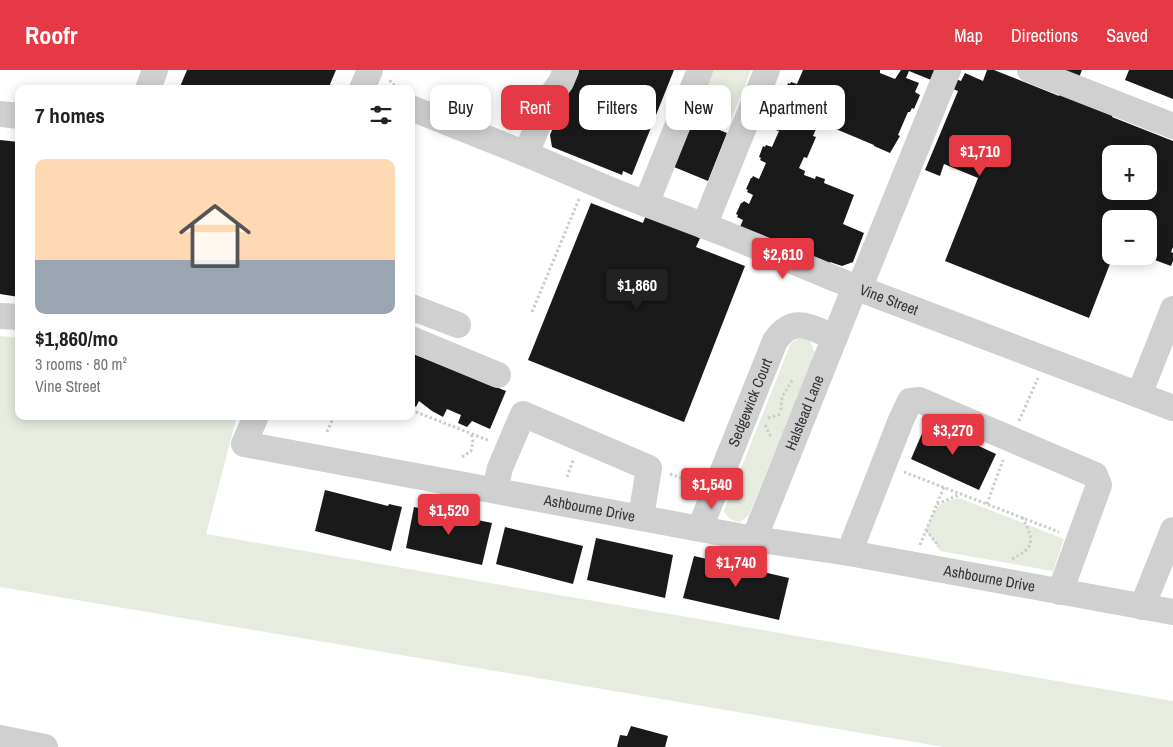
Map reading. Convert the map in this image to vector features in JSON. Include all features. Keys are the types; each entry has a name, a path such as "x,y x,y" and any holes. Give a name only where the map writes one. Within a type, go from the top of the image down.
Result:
{"street":[{"path":"149,85 155,70"},
{"path":"364,85 370,70"},
{"path":"526,154 548,100 561,82 566,70"},
{"path":"646,204 700,70"},
{"path":"704,226 767,70"},
{"name":"Halstead Lane","path":"754,539 835,337 948,70"},
{"path":"1030,70 1173,126"},
{"name":"Vine Street","path":"415,110 857,288 1173,408"},
{"path":"0,114 15,116"},
{"path":"415,309 458,325"},
{"path":"1139,395 1173,309"},
{"path":"0,316 15,317"},
{"name":"Sedgewick Court","path":"700,528 775,341 786,328 800,324 835,337"},
{"path":"415,341 498,375"},
{"path":"849,553 901,420 910,402 919,400 1095,475 1099,484 1060,592"},
{"path":"495,490 500,468 523,414 648,468 641,517"},
{"name":"Ashbourne Drive","path":"254,420 244,444 754,539 849,553 1173,612"},
{"path":"1142,607 1173,530"},
{"path":"0,738 45,747"}],"path":[{"path":"532,312 581,194"},
{"path":"1018,422 1038,378"},
{"path":"415,412 493,442"},
{"path":"763,419 781,414"},
{"path":"328,432 332,420"},
{"path":"462,457 471,451 473,442 471,434"},
{"path":"988,504 1004,459"},
{"path":"900,470 1064,533"},
{"path":"662,471 698,484"},
{"path":"919,548 944,487"},
{"path":"937,505 961,494"},
{"path":"1005,563 1025,553 1031,546 1031,534 1022,517"},
{"path":"926,530 944,553"}],"shaded area":[{"path":"712,70 751,70 745,85 741,85 741,95 731,120 731,85 706,85"},
{"path":"0,336 15,338 15,420 236,420 206,534 1173,701 1173,747 944,747 0,587"},
{"path":"801,337 810,341 815,353 749,515 740,522 734,521 724,511 791,343"},
{"path":"959,498 1064,539 1053,571 940,551 926,531 936,508 945,502"}],"building":[{"path":"187,70 336,70 330,85 181,85"},
{"path":"577,70 674,70 668,85 666,85 666,90 656,115 656,85 579,85 579,130 650,130 632,175 623,171 622,175 552,147 550,135 552,130 569,130 569,89"},
{"path":"803,70 880,70 880,73 895,79 901,70 934,70 961,81 965,73 983,81 987,70 994,70 1059,96 1069,76 1054,70 1082,70 1078,80 1114,112 1112,117 1173,141 1173,247 1171,252 1173,253 1173,261 1171,266 1157,261 1157,210 1102,210 1102,265 1110,265 1089,318 945,261 978,178 944,164 940,176 925,170 958,91 909,71 906,78 919,83 915,92 920,95 914,109 912,108 908,112 898,135 900,136 890,153 838,130 845,130 845,85 787,85 791,82 797,84"},
{"path":"1129,70 1173,70 1173,99 1125,80"},
{"path":"688,130 720,130 727,133 708,181 674,167"},
{"path":"776,130 816,130 813,136 816,137 807,158 804,157 799,168 805,171 804,175 815,179 816,176 825,179 824,183 854,195 843,224 864,233 853,262 842,266 830,262 828,266 740,227 743,220 737,217 738,215 736,214 741,203 744,201 749,204 753,195 747,192 748,190 746,189 753,176 759,179 766,163 760,160 761,158 759,157 763,146 772,147 779,131"},
{"path":"0,140 15,142 15,296 0,294"},
{"path":"591,203 643,223 646,215 701,236 696,247 745,266 684,422 528,360"},
{"path":"415,355 506,391 490,429 472,421 467,427 458,423 461,415 447,409 443,417 419,401 416,407"},
{"path":"927,422 996,454 979,490 911,459"},
{"path":"325,490 388,506 389,504 402,507 391,551 315,531"},
{"path":"414,507 492,523 482,565 406,548"},
{"path":"505,527 583,546 573,584 496,564"},
{"path":"596,538 673,555 665,598 587,580"},
{"path":"694,556 789,578 779,620 683,598"},
{"path":"631,726 668,736 665,747 617,747 620,735 627,736"}]}
